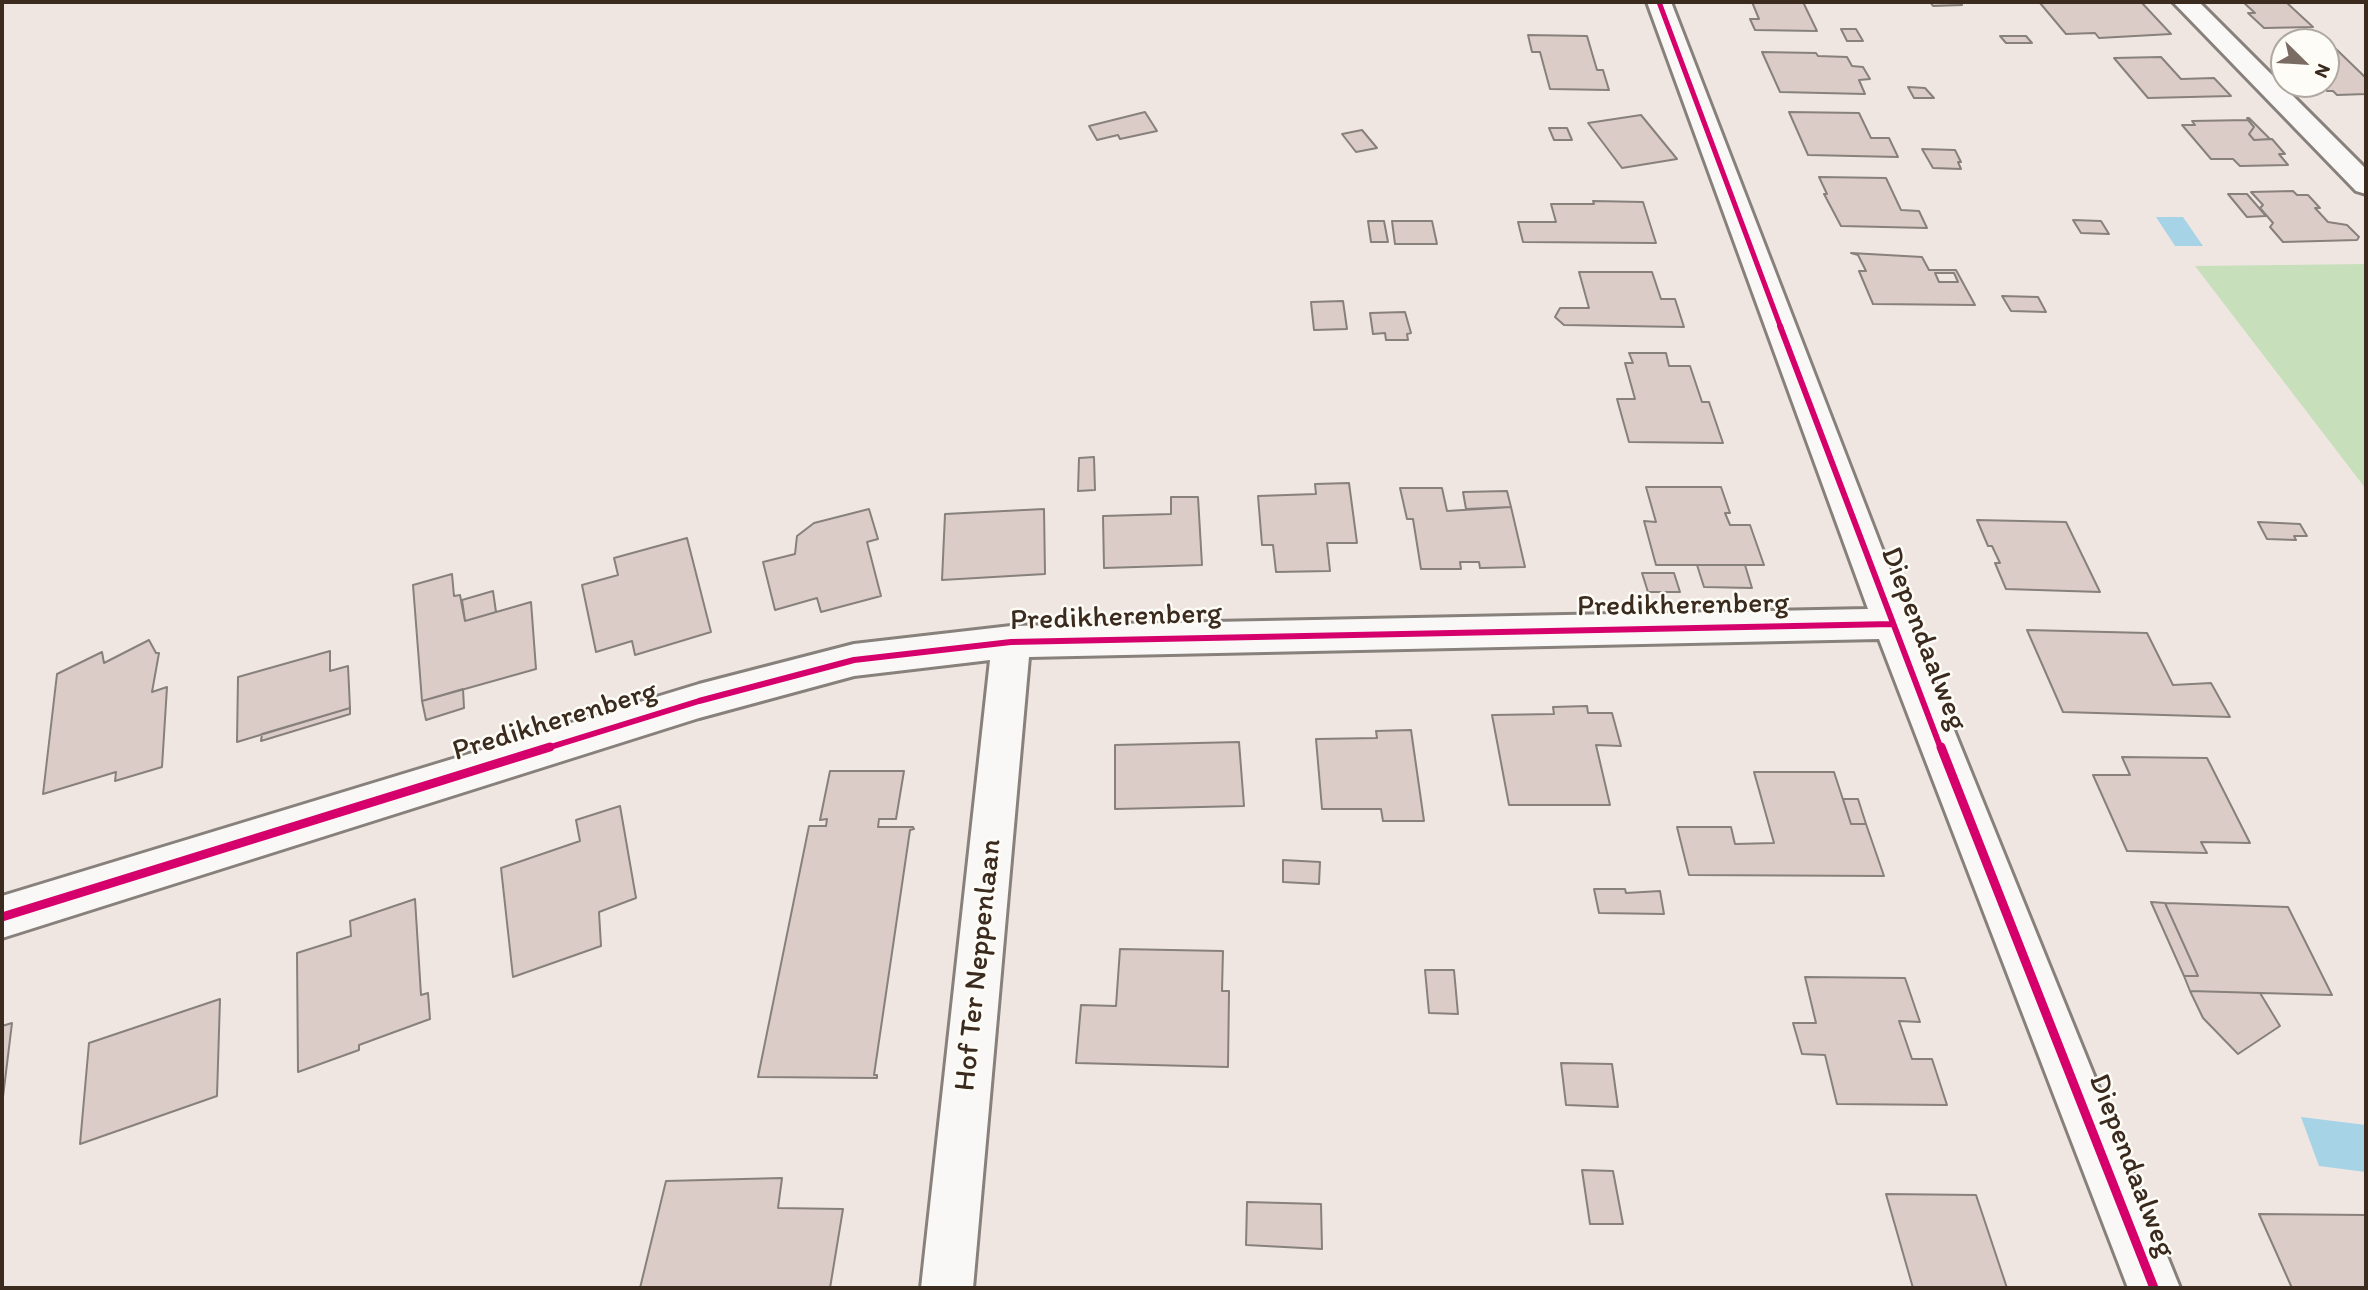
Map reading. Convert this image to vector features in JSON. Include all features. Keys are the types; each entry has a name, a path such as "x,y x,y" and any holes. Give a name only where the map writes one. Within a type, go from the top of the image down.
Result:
{"street":[{"name":"Diependaalweg","path":"1660,2 1892,624 2154,1288"},
{"path":"2185,2 2366,185"},
{"name":"Predikherenberg","path":"2,917 699,701 854,660 1011,642 1892,624"},
{"name":"Hof Ter Neppenlaan","path":"947,1288 1011,642"}],"green space":[{"path":"2366,264 2366,489 2195,266"}],"water":[{"path":"2156,217 2183,217 2203,246 2175,246"},
{"path":"2301,1117 2366,1125 2366,1172 2319,1166"}],"building":[{"path":"1752,2 1803,2 1817,31 1755,30 1750,19 1759,19"},
{"path":"1930,2 1959,2 1962,5 1933,6"},
{"path":"2243,2 2286,2 2313,27 2264,28 2248,13 2255,13"},
{"path":"2040,3 2142,3 2171,34 2099,38 2095,33 2066,34"},
{"path":"1841,29 1856,29 1863,41 1847,41"},
{"path":"1528,35 1587,36 1597,70 1603,70 1609,90 1550,89 1540,52 1532,52"},
{"path":"2000,36 2026,36 2032,43 2006,43"},
{"path":"1762,52 1816,53 1818,56 1847,57 1852,66 1863,67 1870,79 1859,80 1865,94 1780,92"},
{"path":"2340,53 2366,78 2366,94 2340,95"},
{"path":"2161,57 2181,79 2214,78 2231,96 2148,98 2114,58"},
{"path":"1908,87 1925,88 1934,98 1914,98"},
{"path":"1145,112 1157,131 1120,139 1118,135 1097,140 1089,126"},
{"path":"1789,112 1859,113 1871,138 1889,138 1898,157 1808,155"},
{"path":"1641,115 1677,159 1622,168 1588,123"},
{"path":"2247,118 2270,139 2254,140 2249,134 2254,127"},
{"path":"2248,120 2254,127 2249,134 2254,140 2272,139 2285,154 2279,154 2288,165 2240,166 2233,159 2211,159 2182,125 2195,125 2192,121"},
{"path":"1549,128 1567,128 1572,140 1554,140"},
{"path":"1362,130 1377,148 1356,152 1342,134"},
{"path":"1922,149 1955,150 1961,162 1958,162 1961,169 1933,168"},
{"path":"1819,177 1886,178 1901,210 1919,211 1927,228 1841,226 1824,194 1827,194"},
{"path":"2293,191 2297,195 2308,195 2320,208 2315,208 2328,222 2347,225 2359,237 2357,240 2283,242 2270,227 2273,223 2260,208 2263,205 2251,192"},
{"path":"2228,194 2247,194 2266,216 2247,217"},
{"path":"1593,201 1643,202 1656,243 1523,242 1518,222 1556,222 1551,204 1594,204"},
{"path":"2073,220 2101,221 2109,234 2081,233"},
{"path":"1368,221 1384,221 1388,242 1371,242"},
{"path":"1392,221 1432,221 1437,244 1395,244"},
{"path":"1851,253 1922,257 1929,270 1956,270 1975,305 1873,304 1859,271 1866,271 1858,255","holes":["1935,273 1954,273 1958,282 1939,282"]},
{"path":"1579,272 1652,272 1661,299 1675,299 1684,327 1564,325 1555,317 1560,308 1589,308"},
{"path":"2002,296 2038,297 2046,312 2011,311"},
{"path":"1343,301 1347,329 1314,330 1311,302"},
{"path":"1405,312 1411,333 1407,334 1408,340 1386,340 1385,333 1373,334 1370,313"},
{"path":"1629,353 1666,353 1669,366 1690,366 1702,402 1709,402 1723,443 1629,442 1617,399 1635,399 1625,363 1633,363"},
{"path":"1094,457 1095,490 1078,491 1079,458"},
{"path":"1349,483 1357,543 1327,543 1330,571 1276,572 1273,545 1262,545 1258,496 1316,494 1315,484"},
{"path":"1646,487 1721,487 1730,513 1725,513 1730,525 1750,525 1764,565 1656,565 1644,521 1656,522"},
{"path":"1400,488 1442,488 1447,511 1511,507 1525,567 1480,568 1479,562 1460,562 1461,569 1421,569 1413,519 1407,519"},
{"path":"1507,491 1511,507 1466,509 1463,492"},
{"path":"1171,497 1198,497 1202,565 1104,568 1103,516 1171,514"},
{"path":"869,509 878,539 867,542 881,596 821,612 817,598 775,610 763,562 795,554 797,536 814,523"},
{"path":"1044,509 1045,574 942,580 945,514"},
{"path":"1977,520 2066,522 2100,592 2006,589 1995,563 2000,563 1992,546 1988,546"},
{"path":"2258,522 2300,524 2307,536 2294,536 2296,540 2267,539"},
{"path":"687,538 711,632 635,655 632,641 596,652 582,585 618,575 614,558"},
{"path":"1697,565 1745,565 1752,588 1704,587"},
{"path":"1642,573 1674,573 1680,592 1648,592"},
{"path":"452,574 454,596 460,595 465,621 531,602 536,669 422,701 413,585"},
{"path":"493,591 496,612 465,621 462,600"},
{"path":"2027,630 2147,633 2173,685 2211,683 2230,717 2063,712"},
{"path":"149,640 156,653 159,653 152,692 167,687 162,767 115,781 116,772 43,794 57,674 102,652 104,663"},
{"path":"330,651 330,671 348,666 350,708 237,742 238,677"},
{"path":"463,689 464,708 426,720 422,701"},
{"path":"1587,706 1588,713 1612,713 1621,746 1596,745 1610,805 1509,805 1492,715 1554,714 1553,707"},
{"path":"350,708 350,714 261,741 262,734"},
{"path":"1411,730 1424,821 1383,821 1381,809 1322,809 1316,739 1377,738 1376,731"},
{"path":"1239,742 1244,806 1115,809 1115,745"},
{"path":"2122,757 2207,758 2250,843 2201,842 2207,853 2127,851 2093,775 2130,775"},
{"path":"830,771 904,771 896,819 879,819 878,827 914,829 910,830 874,1075 877,1075 877,1078 758,1077 809,826 826,826 827,819 820,820"},
{"path":"1754,772 1834,772 1851,824 1866,824 1884,876 1689,875 1677,827 1731,827 1735,844 1774,843"},
{"path":"1843,799 1858,799 1866,824 1851,824"},
{"path":"620,806 636,898 599,912 601,946 513,977 501,868 580,841 576,820"},
{"path":"1283,860 1320,862 1319,884 1283,882"},
{"path":"1594,889 1625,889 1626,893 1660,891 1664,914 1599,913"},
{"path":"415,899 421,995 428,993 430,1019 359,1045 359,1050 298,1072 297,953 351,936 350,921"},
{"path":"2151,902 2165,903 2198,976 2184,976"},
{"path":"2165,903 2288,907 2332,995 2190,991 2184,976 2198,976"},
{"path":"1120,949 1223,951 1222,991 1229,991 1228,1067 1076,1063 1081,1005 1116,1006"},
{"path":"1425,970 1454,970 1458,1014 1429,1013"},
{"path":"1805,977 1905,978 1920,1022 1899,1021 1912,1059 1932,1059 1947,1105 1837,1104 1825,1055 1802,1054 1793,1023 1816,1023"},
{"path":"2190,991 2260,993 2280,1026 2238,1054 2203,1018"},
{"path":"220,999 217,1096 80,1144 89,1043"},
{"path":"12,1023 2,1105 2,1026"},
{"path":"1561,1063 1612,1064 1618,1107 1566,1105"},
{"path":"1582,1170 1613,1171 1623,1224 1590,1224"},
{"path":"782,1178 778,1208 843,1209 830,1288 640,1288 666,1181"},
{"path":"1886,1194 1976,1195 2007,1288 1913,1288"},
{"path":"1247,1202 1321,1204 1322,1249 1246,1245"},
{"path":"2259,1214 2366,1215 2366,1288 2292,1288"}],"cycle path":[{"path":"1659,2 1892,624 2154,1288"},
{"path":"2,917 699,701 854,660 1011,642 1892,624"}]}
